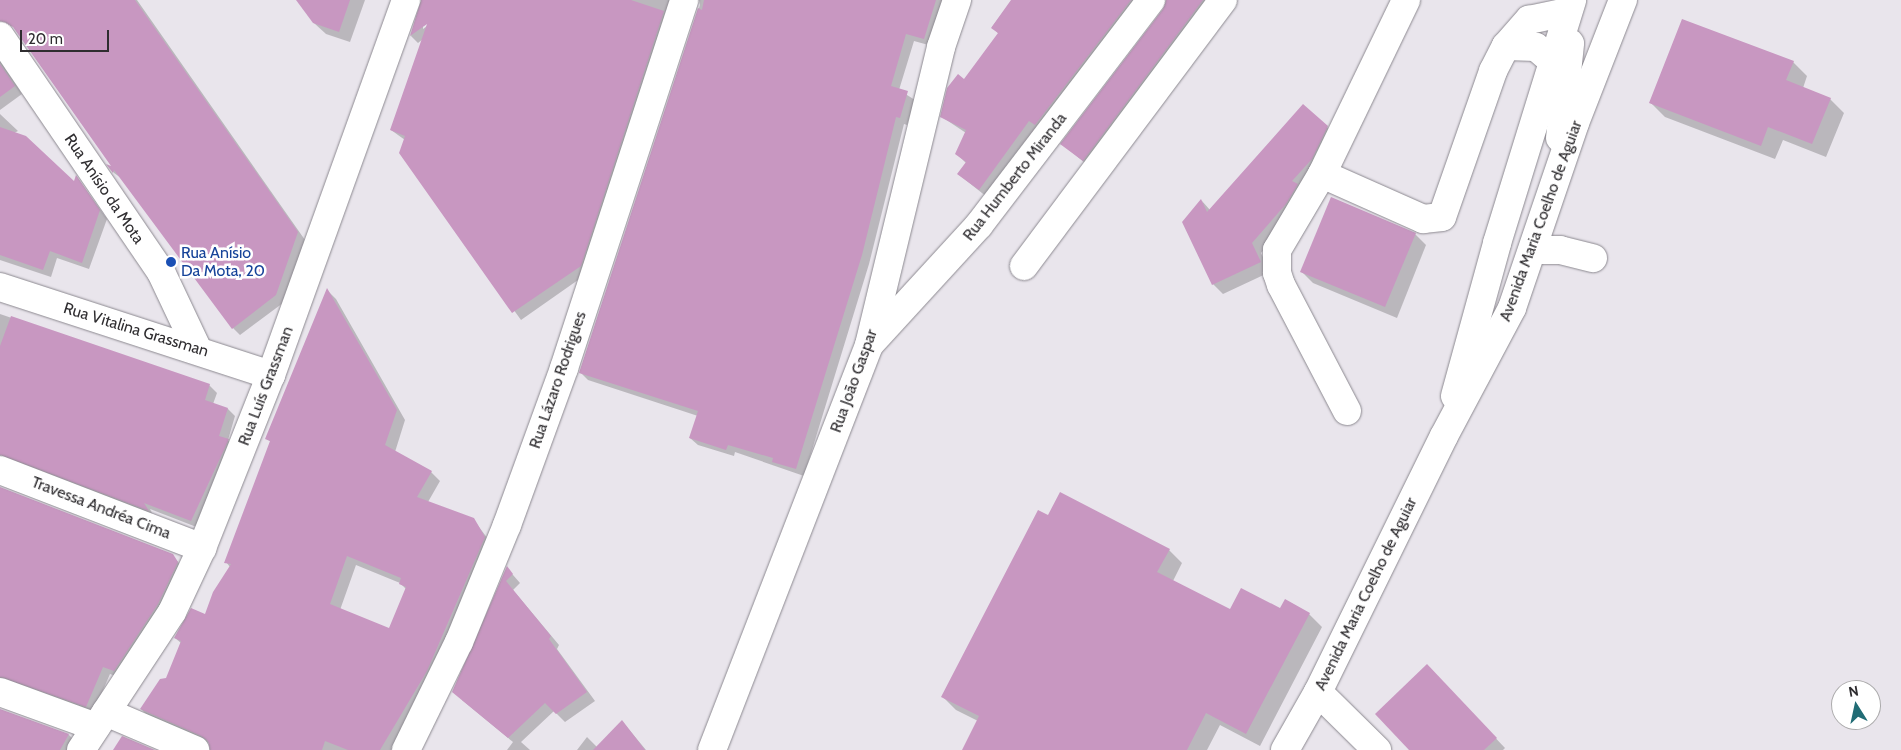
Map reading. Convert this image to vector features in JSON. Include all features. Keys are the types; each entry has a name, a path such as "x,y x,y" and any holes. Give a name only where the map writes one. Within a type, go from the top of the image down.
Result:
{"street":[{"name":"Rua Luís Grassman","path":"81,750 172,612 202,548 271,374 406,0"},
{"name":"Rua Lázaro Rodrigues","path":"406,750 459,642 507,525 564,368 684,0"},
{"name":"Rua João Gaspar","path":"712,750 869,346 940,48 957,0"},
{"name":"Rua Humberto Miranda","path":"869,346 979,225 1151,0"},
{"path":"1024,266 1223,0"},
{"path":"1347,411 1277,272 1278,250 1322,174 1406,0"},
{"name":"Avenida Maria Coelho de Aguiar","path":"1284,750 1318,692 1444,436 1508,316 1555,189 1575,123 1623,0"},
{"path":"1322,174 1423,219 1442,217 1494,71 1506,46 1529,20 1572,4 1555,189"},
{"name":"Avenida Maria Coelho de Aguiar","path":"1444,436 1497,243 1552,61 1572,4"},
{"name":"Rua Anísio da Mota","path":"0,36 161,272 197,348"},
{"path":"1506,46 1536,48 1552,61"},
{"path":"1532,250 1560,250 1593,258"},
{"name":"Rua Vitalina Grassman","path":"0,287 197,348 271,374"},
{"name":"Travessa Andréa Cima","path":"0,470 202,548"},
{"path":"0,692 101,720 195,750"},
{"path":"1318,692 1377,750"}],"building":[{"path":"0,0 135,0 298,232 276,295 232,329 114,170 113,173 106,164 111,166 13,27 0,21"},
{"path":"296,0 350,0 339,32 313,23"},
{"path":"421,0 631,0 664,11 581,266 512,313 399,153 405,136 390,130 427,24 410,36"},
{"path":"704,0 936,0 924,39 906,34 891,86 908,91 900,118 896,117 862,255 796,469 772,462 773,458 728,445 726,450 689,438 698,411 579,373 698,8 702,10"},
{"path":"1011,0 1131,0 1035,125 1029,121 979,190 957,174 966,162 955,154 966,130 940,117 947,88 958,74 964,79 998,33 991,28"},
{"path":"1166,0 1203,0 1083,161 1060,144 1163,9"},
{"path":"1682,19 1794,61 1786,80 1831,98 1812,144 1768,127 1761,146 1649,103"},
{"path":"0,64 15,86 0,97"},
{"path":"1303,104 1328,126 1312,159 1292,181 1298,184 1286,204 1252,243 1261,262 1212,285 1182,222 1201,199 1207,212"},
{"path":"0,127 26,136 74,181 76,175 100,210 82,263 50,251 43,270 0,255"},
{"path":"1331,197 1416,233 1385,307 1300,272"},
{"path":"327,288 397,410 385,445 432,471 417,497 474,518 485,537 427,671 380,750 348,750 325,741 322,750 210,750 208,741 201,736 140,709 160,679 166,678 181,641 174,638 191,608 205,614 213,592 231,564 224,563 270,441 265,439","holes":["347,556 401,578 399,584 406,587 389,628 330,604"]},
{"path":"11,316 210,384 205,400 228,408 219,436 229,439 191,521 144,503 149,511 0,455 0,346"},
{"path":"0,487 173,554 178,562 158,604 114,671 103,667 86,707 0,677"},
{"path":"1060,492 1170,549 1157,572 1230,609 1241,588 1280,608 1285,599 1310,613 1246,734 1206,713 1187,750 962,750 979,716 941,697 1038,510 1048,515"},
{"path":"507,566 513,574 506,581 551,636 549,639 587,692 556,714 545,703 508,738 452,692"},
{"path":"1427,664 1497,738 1484,750 1409,750 1375,714"},
{"path":"0,709 69,734 60,750 0,750"},
{"path":"622,720 645,750 593,750"},
{"path":"122,736 155,750 113,750"}],"place":[{"name":"Rua Anísio Da Mota, 20","path":"171,262"}]}
